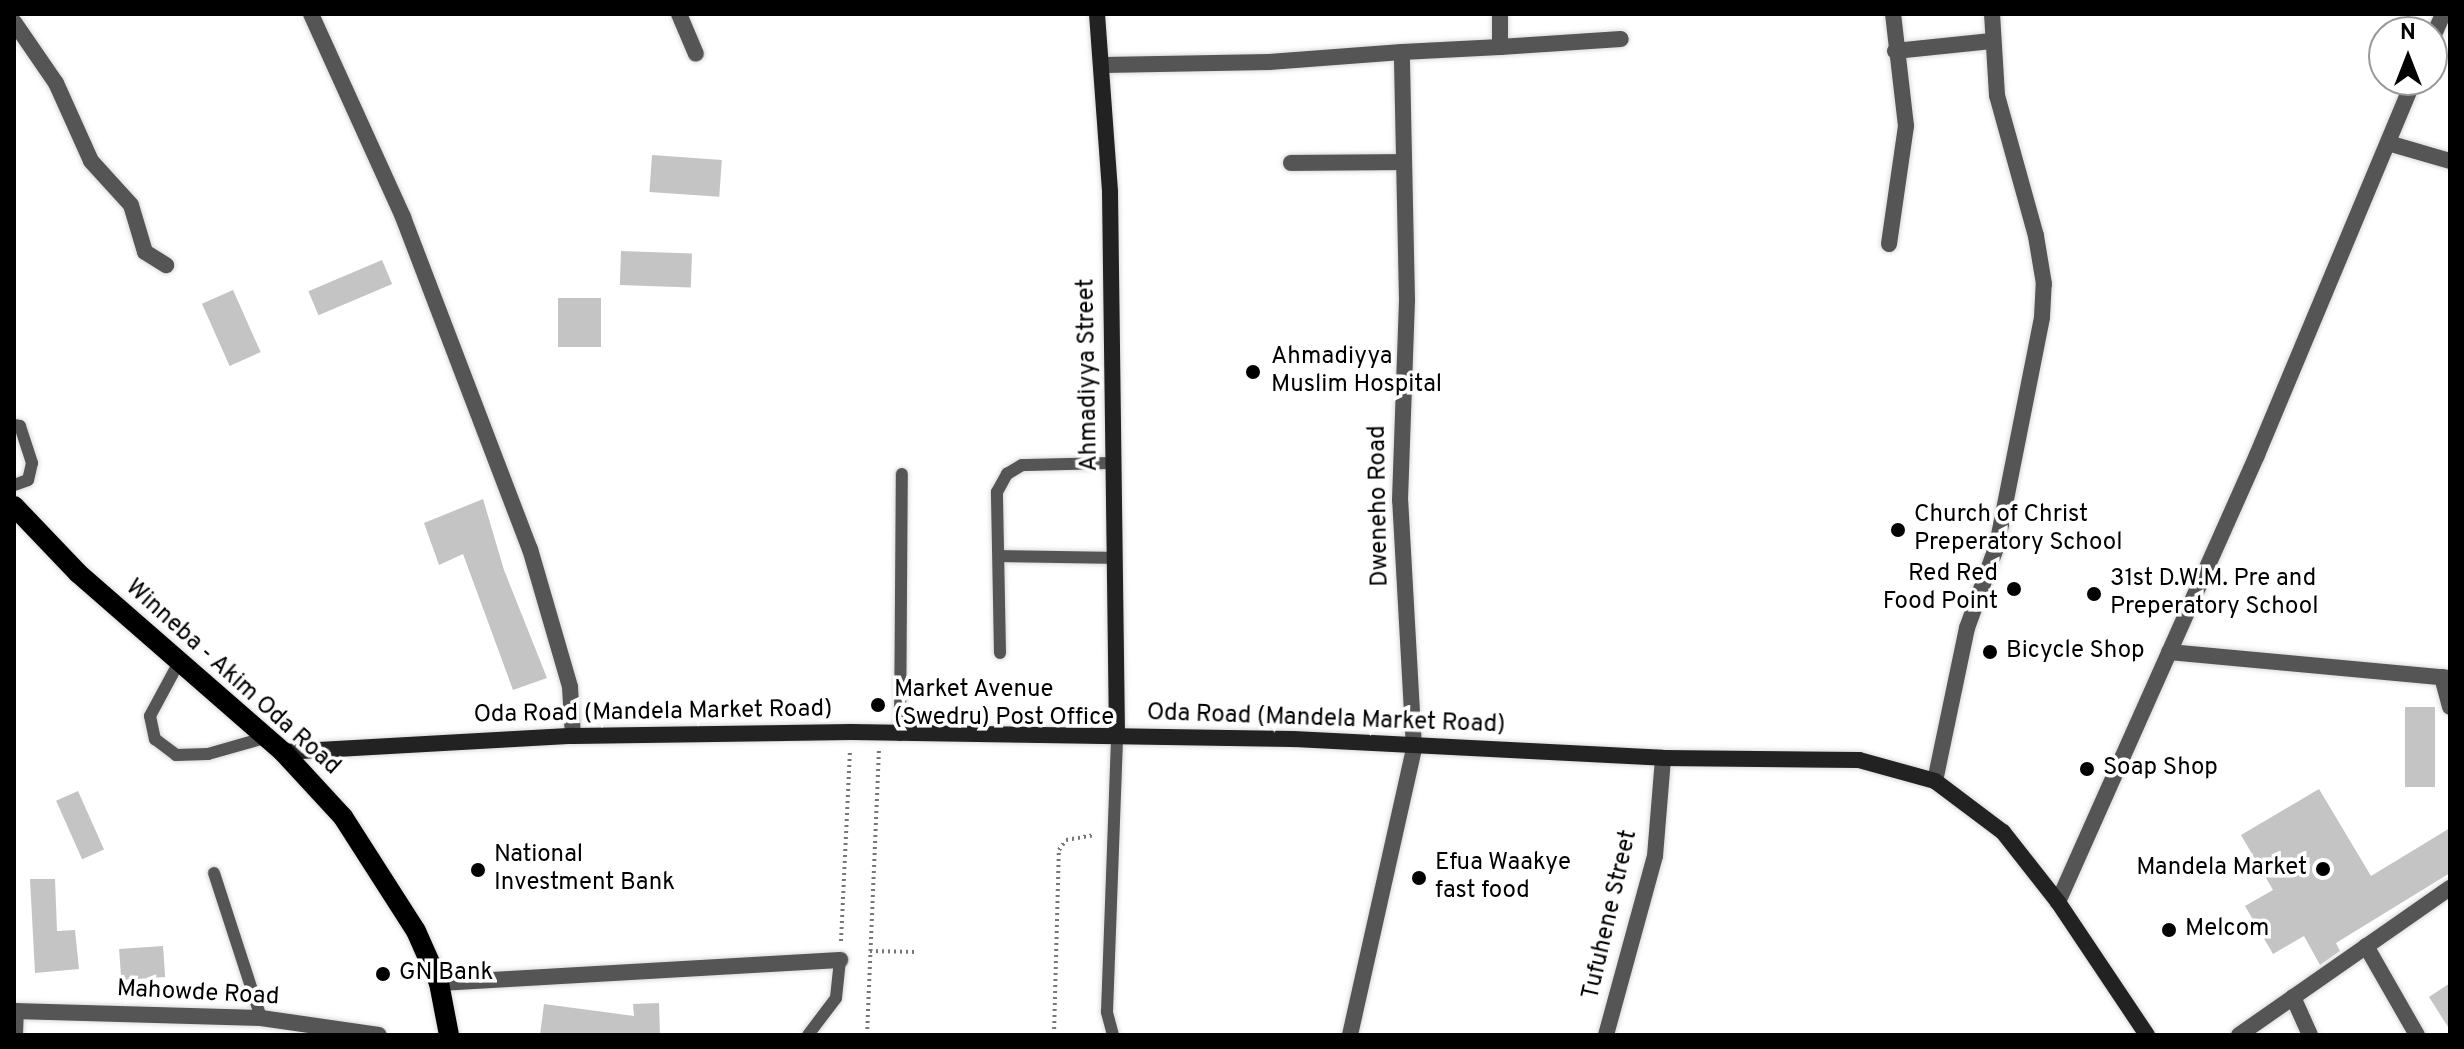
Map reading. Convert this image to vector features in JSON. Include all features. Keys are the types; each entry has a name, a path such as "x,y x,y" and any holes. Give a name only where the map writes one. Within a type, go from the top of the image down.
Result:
{"main road":[{"name":"Winneba - Akim Oda Road","path":"15,510 178,664 283,752 343,817 385,878 439,983 449,1035"}],"street":[{"path":"311,14 403,217 530,549 570,687 573,736"},
{"path":"679,14 696,54"},
{"name":"Ahmadiyya Street","path":"1097,14 1104,65 1117,736"},
{"path":"1500,14 1500,47"},
{"path":"1889,244 1906,126 1893,14"},
{"path":"1935,781 1967,628 1997,545 2042,317 2044,284 2036,236 1997,95 1991,41 1992,14"},
{"path":"14,22 56,83 91,161 131,205 145,252 166,265"},
{"path":"1104,65 1269,62 1621,39"},
{"path":"1895,51 1991,41"},
{"name":"Dweneho Road","path":"1350,1035 1414,748 1400,500 1407,300 1403,162 1407,113 1402,52"},
{"path":"2058,902 2169,652 2407,96"},
{"path":"2388,143 2450,161"},
{"path":"1291,163 1403,162"},
{"path":"2169,652 2446,677 2450,707"},
{"name":"Oda Road (Mandela Market Road)","path":"283,752 573,736 851,732 1117,736 1663,758 1859,760 1935,781 2003,832 2058,902 2147,1035"},
{"name":"Tufuhene Street","path":"1606,1035 1655,856 1663,758"},
{"path":"2239,1035 2450,888"},
{"path":"2366,946 2417,1035"},
{"path":"439,983 840,960"},
{"path":"2293,997 2310,1035"},
{"path":"15,1011 15,1035"},
{"name":"Mahowde Road","path":"15,1011 261,1018 379,1035"}],"lane":[{"path":"14,425 20,426 32,463 28,480 14,485"},
{"path":"1000,653 1001,556 997,492 1007,474 1022,465 1113,463"},
{"path":"900,735 902,474"},
{"path":"1001,556 1115,558"},
{"path":"178,664 150,716 155,739 176,755 208,754 264,738"},
{"path":"1113,1035 1107,1012 1117,736"},
{"path":"214,873 261,1018"},
{"path":"808,1035 836,998 840,960"}],"path":[{"path":"840,960 851,732"},
{"path":"867,1035 880,734"},
{"path":"1054,1035 1059,850 1066,840 1081,835 1114,835"},
{"path":"870,951 918,952"}],"building":[{"path":"652,155 722,160 719,197 649,192"},
{"path":"621,251 692,253 691,287 620,285"},
{"path":"382,260 392,284 319,315 308,291"},
{"path":"233,290 261,352 230,366 202,304"},
{"path":"558,298 601,298 601,347 558,347"},
{"path":"483,499 504,570 547,678 513,690 463,554 439,565 424,523"},
{"path":"2405,707 2435,707 2435,787 2405,787"},
{"path":"2319,789 2371,876 2450,828 2450,873 2336,943 2340,951 2320,965 2304,936 2273,954 2245,906 2273,890 2241,835"},
{"path":"78,791 104,849 82,859 56,801"},
{"path":"30,879 55,879 57,931 75,930 79,969 35,973"},
{"path":"163,946 165,977 121,980 119,949"},
{"path":"2450,983 2450,1030 2429,997"},
{"path":"659,1003 660,1035 540,1035 544,1004 634,1016 633,1004"}],"place":[{"name":"Ahmadiyya Muslim Hospital","path":"1253,372"},
{"name":"Church of Christ Preperatory School","path":"1898,530"},
{"name":"Red Red Food Point","path":"2014,589"},
{"name":"31st D.W.M. Pre and Preperatory School","path":"2094,594"},
{"name":"Bicycle Shop","path":"1990,652"},
{"name":"Market Avenue (Swedru) Post Office","path":"878,705"},
{"name":"Soap Shop","path":"2087,769"},
{"name":"Mandela Market","path":"2323,869"},
{"name":"National Investment Bank","path":"478,870"},
{"name":"Efua Waakye fast food","path":"1419,878"},
{"name":"Melcom","path":"2169,930"},
{"name":"GN Bank","path":"383,974"}]}
